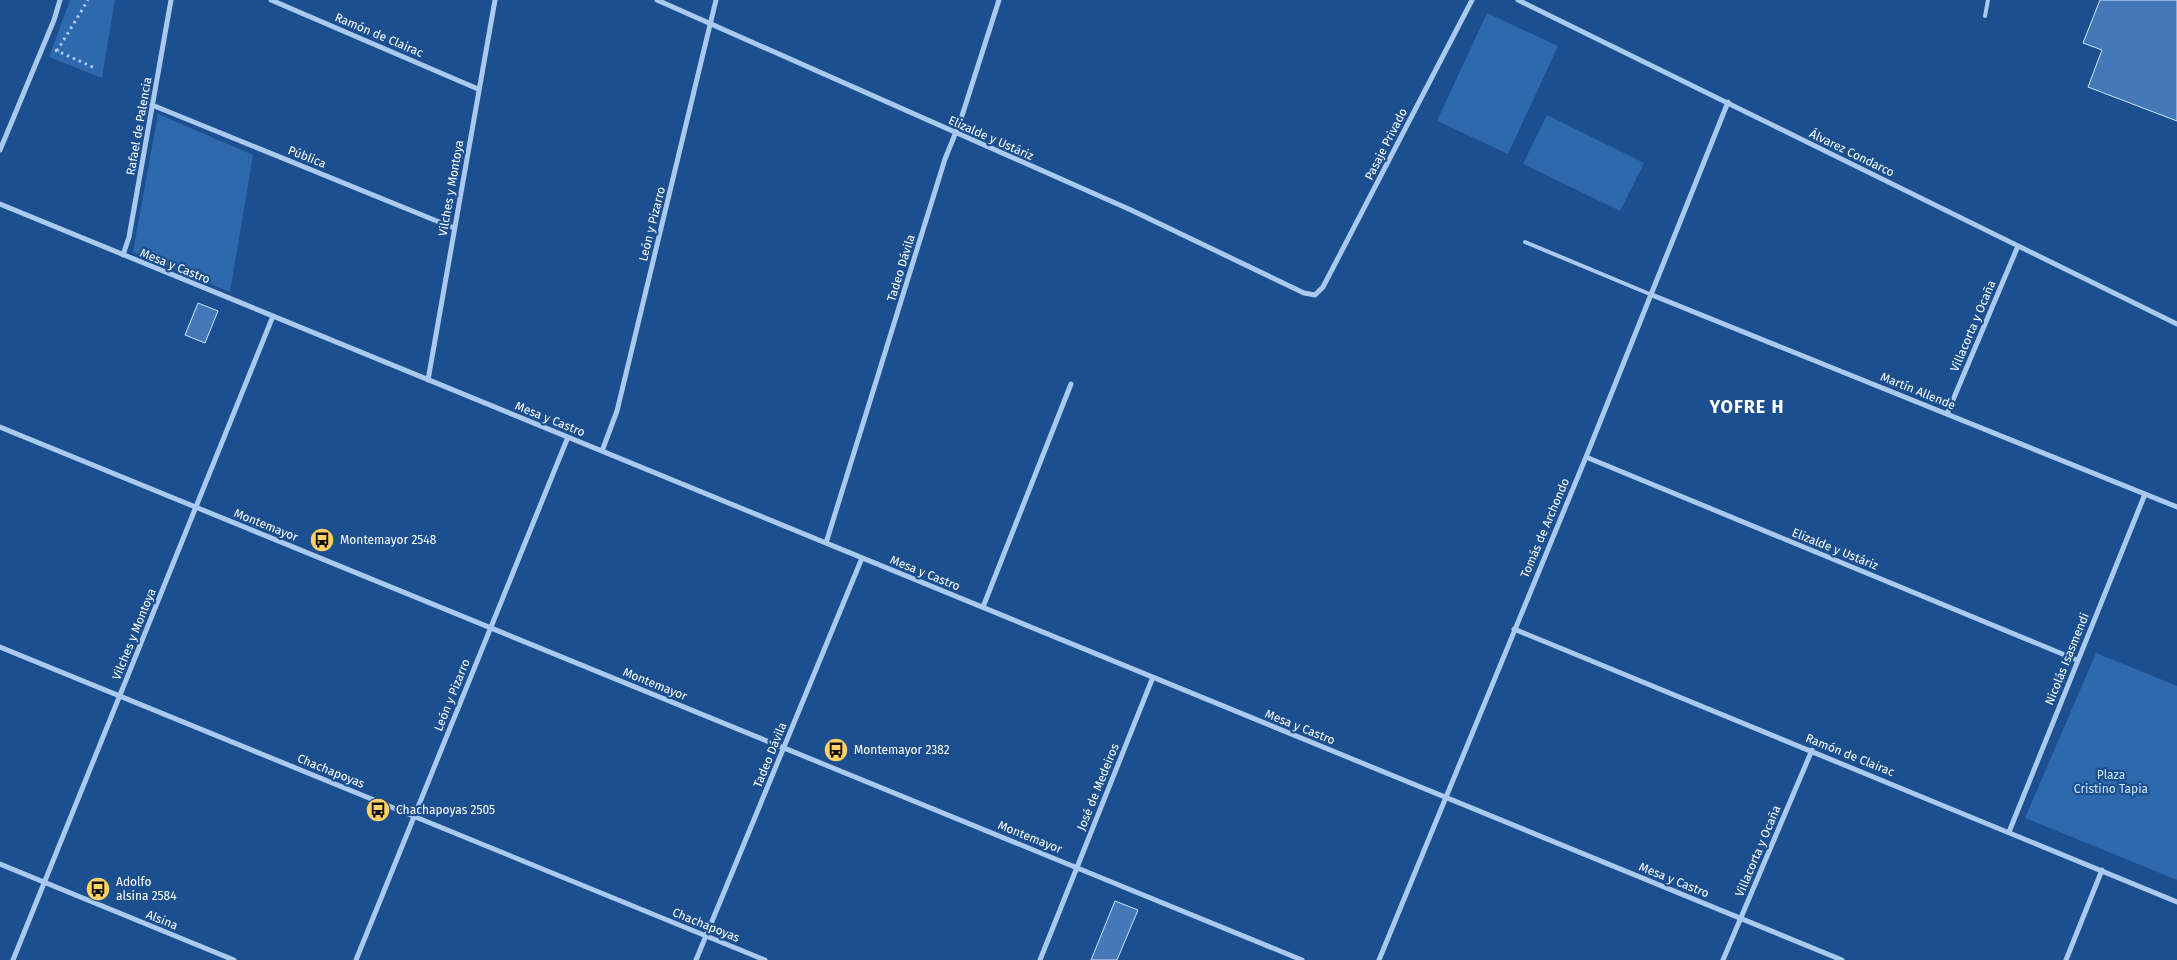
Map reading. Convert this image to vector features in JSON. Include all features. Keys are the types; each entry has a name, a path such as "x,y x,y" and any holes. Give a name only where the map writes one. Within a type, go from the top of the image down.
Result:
{"street":[{"path":"0,150 60,0"},
{"name":"Rafael de Palencia","path":"124,255 129,237 171,0"},
{"name":"Ramón de Clairac","path":"271,0 478,89"},
{"name":"Vilches y Montoya","path":"428,380 495,0"},
{"name":"Elizalde y Ustáriz","path":"657,0 711,22 956,134 1131,210 1304,293 1315,294"},
{"name":"León y Pizarro","path":"602,451 617,411 716,0"},
{"name":"Tadeo Dávila","path":"826,543 945,159 956,134 999,0"},
{"name":"Pasaje Privado","path":"1315,294 1323,287 1472,0"},
{"name":"Álvarez Condarco","path":"1518,0 2177,324"},
{"name":"Tomás de Archondo","path":"1379,960 1652,295 1728,102"},
{"name":"Pública","path":"152,105 454,228"},
{"name":"Mesa y Castro","path":"0,204 1842,960"},
{"name":"Villacorta y Ocaña","path":"1947,414 2018,246"},
{"name":"Martín Allende","path":"1652,295 2177,507"},
{"name":"Vilches y Montoya","path":"13,960 273,316"},
{"path":"982,608 1071,384"},
{"name":"Montemayor","path":"0,427 1302,960"},
{"name":"León y Pizarro","path":"356,960 568,437"},
{"name":"Elizalde y Ustáriz","path":"1586,457 2077,660"},
{"name":"Nicolás Isasmendi","path":"2009,832 2145,494"},
{"name":"Tadeo Dávila","path":"696,960 862,558"},
{"name":"Ramón de Clairac","path":"1514,628 2177,902"},
{"name":"Chachapoyas","path":"0,646 765,960"},
{"name":"José de Medeiros","path":"1040,960 1153,677"},
{"name":"Villacorta y Ocaña","path":"1723,960 1812,750"},
{"name":"Alsina","path":"0,864 234,960"},
{"path":"2066,960 2102,870"}],"lane":[{"path":"1985,16 1988,0"},
{"path":"1525,242 1652,295"}],"path":[{"path":"57,51 88,0"},
{"path":"44,44 95,68"}],"green space":[{"path":"70,0 115,0 102,78 49,57"},
{"path":"1487,13 1558,46 1508,154 1437,121"},
{"path":"158,114 253,155 230,292 133,252"},
{"path":"1547,115 1644,163 1620,211 1523,164"},
{"name":"Plaza Cristino Tapia","path":"2096,653 2177,686 2177,880 2025,818"}],"building":[{"path":"2100,0 2177,0 2177,121 2088,87 2102,50 2083,43"},
{"path":"198,303 218,311 205,343 185,335"},
{"path":"1115,901 1138,910 1117,960 1091,960"}],"place":[{"name":"Montemayor 2548","path":"322,540"},
{"name":"Montemayor 2382","path":"836,750"},
{"name":"Chachapoyas 2505","path":"378,810"},
{"name":"Adolfo alsina 2584","path":"98,889"}],"district":[{"name":"YOFRE H","path":"1747,407"}]}
